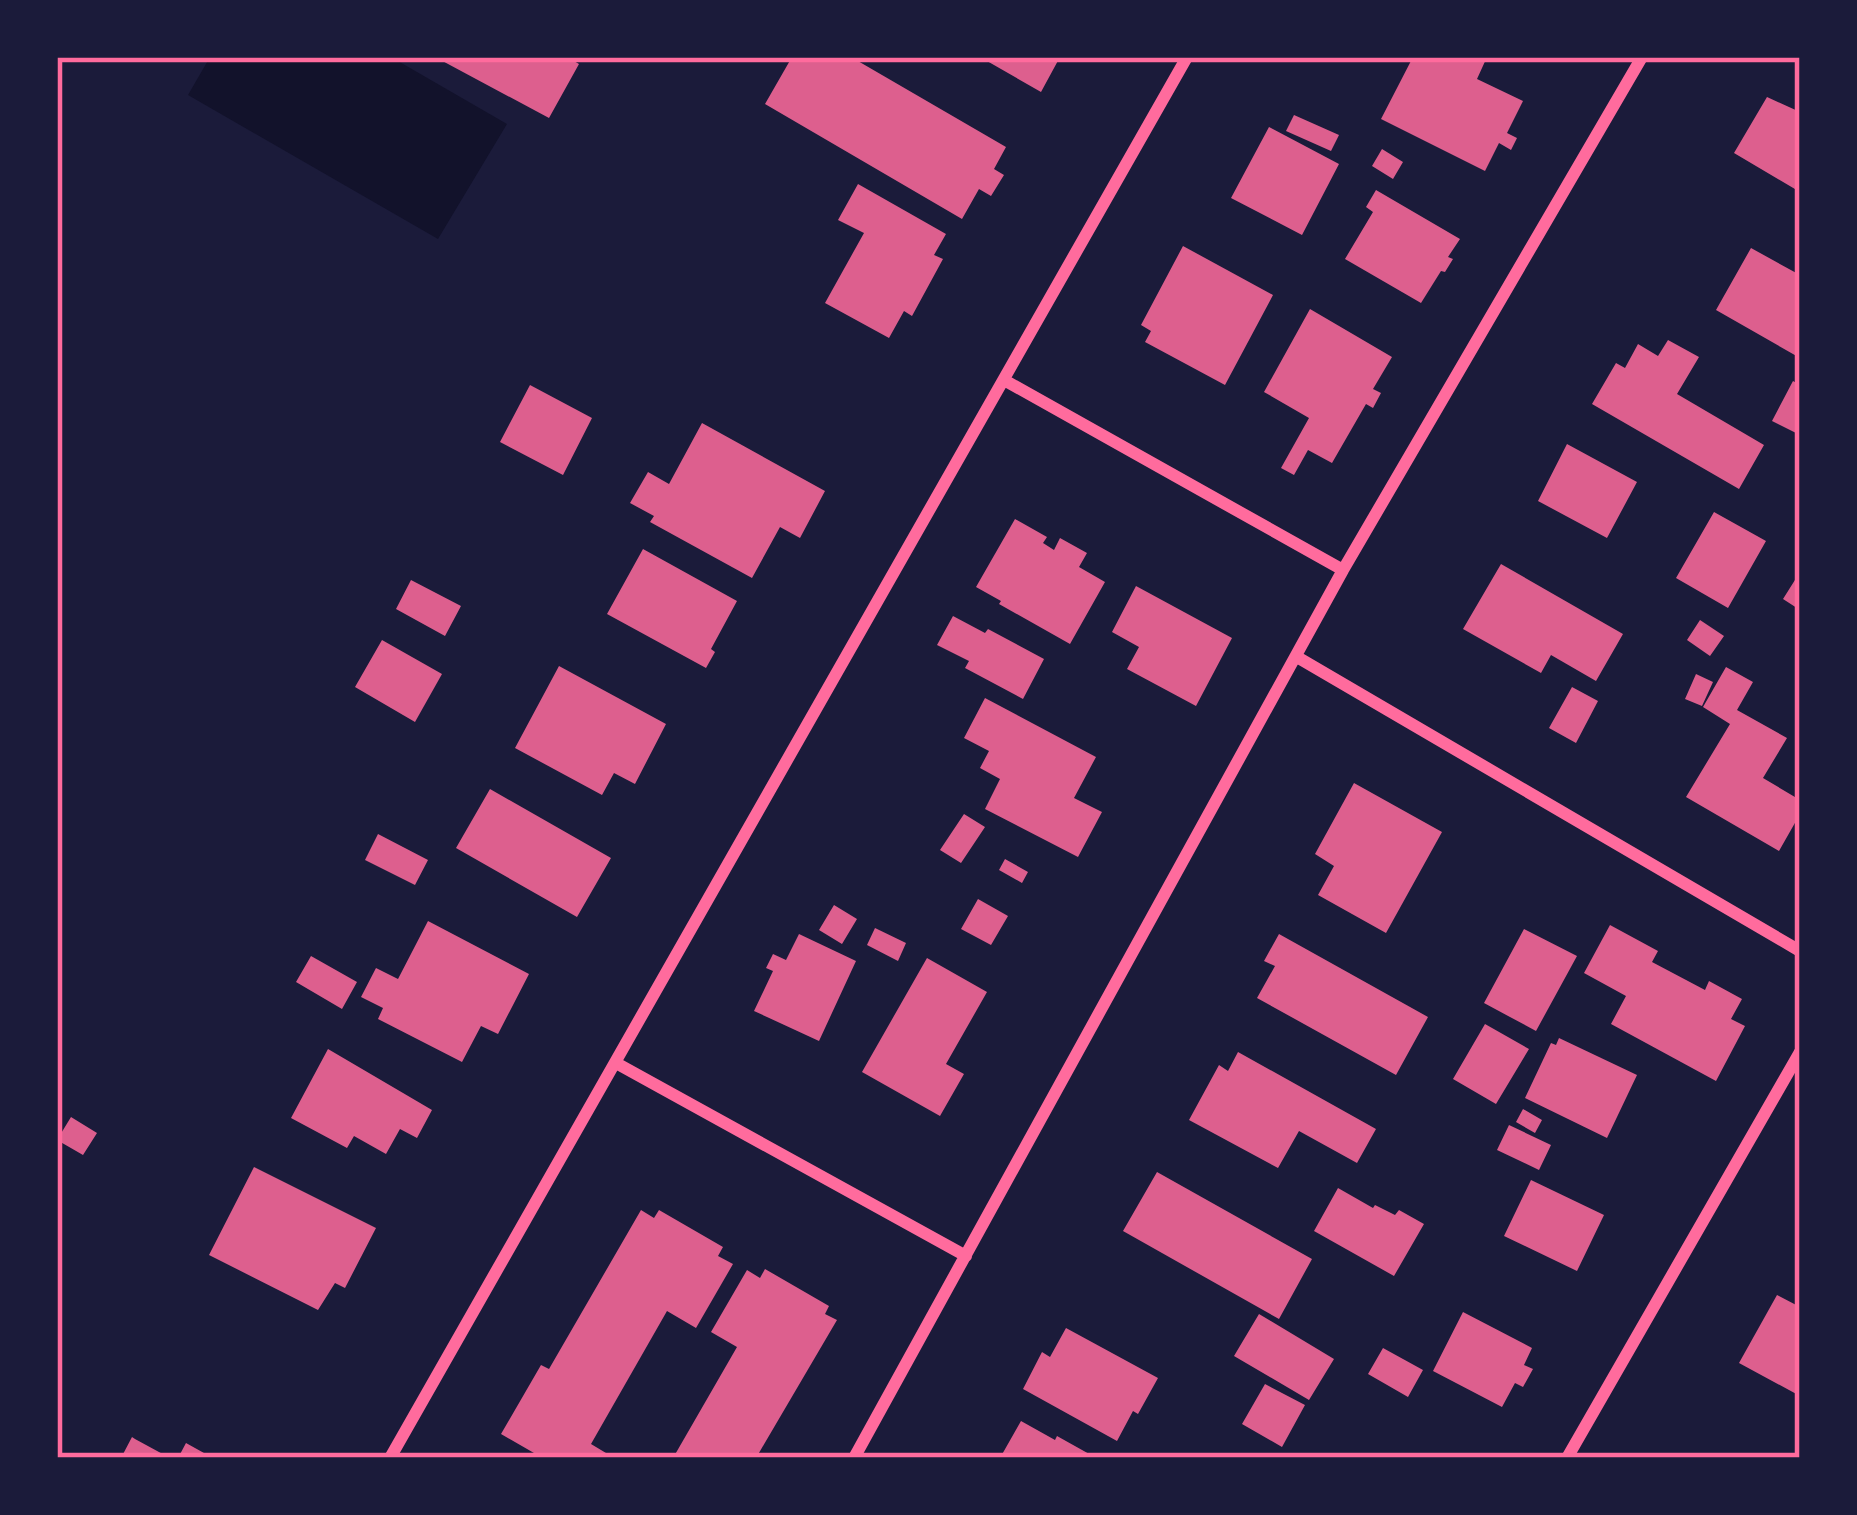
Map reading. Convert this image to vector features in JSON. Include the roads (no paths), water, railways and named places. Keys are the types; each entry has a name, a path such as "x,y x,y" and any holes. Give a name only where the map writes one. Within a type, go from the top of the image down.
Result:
{"street":[{"path":"390,1458 1187,57"},
{"path":"854,1458 1343,570 1642,57"},
{"path":"1004,380 1343,570"},
{"path":"1297,657 1800,951"},
{"path":"1567,1458 1800,1052"},
{"path":"616,1063 966,1256"}]}
